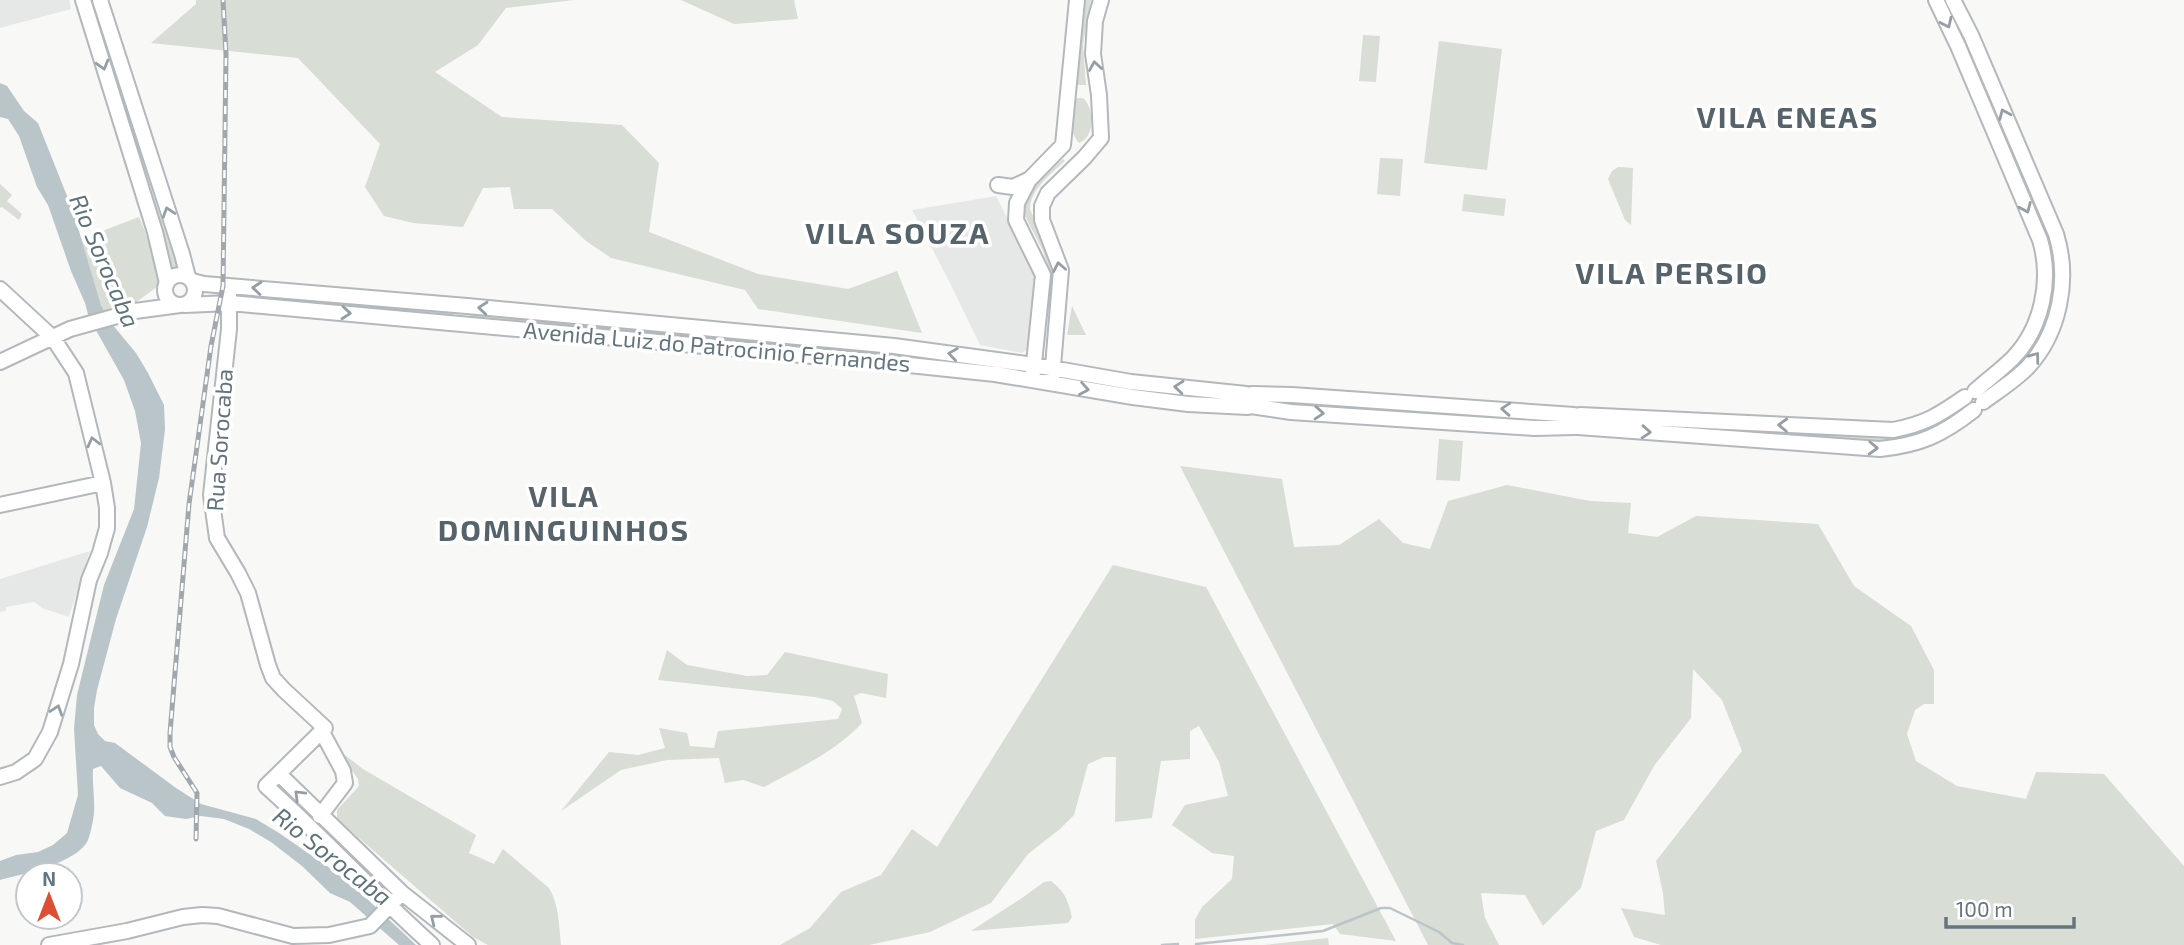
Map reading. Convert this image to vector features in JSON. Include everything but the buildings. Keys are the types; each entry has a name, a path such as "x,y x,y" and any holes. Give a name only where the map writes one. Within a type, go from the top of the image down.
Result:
{"main road":[{"path":"83,0 155,232 166,293 170,302 182,305 189,303 196,290 139,125 100,0"},
{"path":"998,185 1022,185 1064,141 1077,0"},
{"path":"1052,376 1061,270 1042,220 1042,206 1048,193 1101,138 1093,54 1095,21 1101,0"},
{"name":"Avenida Luiz do Patrocinio Fernandes","path":"1936,0 2040,240 2046,268 2041,308 2035,327 2012,359 1974,400"},
{"name":"Avenida Luiz do Patrocinio Fernandes","path":"190,279 204,284 225,286 854,341 1052,376 1177,402 1250,400 1292,395 1576,421 1737,430 1893,430 1913,427 1974,400 2027,367 2043,347 2058,311 2063,267 2056,234 1971,35 1953,0"},
{"path":"1069,95 1084,92 1099,95"},
{"path":"123,131 139,125"},
{"path":"1064,141 1079,162"},
{"path":"1029,180 1017,203 1016,220 1043,275 1033,373"},
{"path":"0,362 73,329 131,312 166,286 174,276 190,279"},
{"name":"Rua Sorocaba","path":"225,286 230,303 229,329 211,495 212,516 217,538 248,593 274,678 323,730 343,771 345,783 320,816"},
{"path":"0,289 53,338 76,373 107,508 107,528 89,580 71,664 50,732 35,759 16,772 0,777"},
{"name":"Avenida Luiz do Patrocinio Fernandes","path":"131,312 182,305 230,303 890,363 1033,373"},
{"path":"1041,313 1059,314"},
{"path":"35,321 73,329"},
{"path":"0,505 103,483"},
{"path":"323,730 266,786 387,909 432,945"},
{"path":"279,774 402,893 468,945"},
{"path":"49,945 202,915 218,916 293,936 329,936 370,926 402,893"}],"shaded area":[{"path":"0,0 69,0 71,9 0,28"},
{"path":"87,0 94,0 128,121"},
{"path":"196,0 574,0 506,8 478,45 435,72 502,117 622,125 659,163 649,232 758,274 848,289 897,271 922,333 758,309 745,290 611,258 586,241 552,209 514,209 510,187 483,188 463,227 413,223 384,216 365,187 380,144 298,58 151,43 196,4"},
{"path":"681,0 794,0 798,19 734,24"},
{"path":"1086,0 1091,0 1083,44 1086,85 1074,85 1080,34"},
{"path":"1950,5 2017,157 2013,157 1945,8"},
{"path":"1363,35 1380,36 1376,82 1359,81"},
{"path":"1439,41 1502,49 1487,170 1424,163"},
{"name":"Rio Sorocaba","path":"0,83 7,86 24,111 38,123 73,211 101,305 112,324 136,353 164,405 165,429 159,478 147,527 116,619 97,690 94,725 98,734 105,741 115,743 201,804 256,819 279,833 347,880 416,945 399,945 350,902 330,893 302,866 249,829 224,819 165,816 152,803 120,788 101,766 93,769 94,816 88,840 82,848 62,861 14,861 14,876 0,880 0,861 16,855 38,852 53,845 67,833 78,795 74,729 77,695 104,585 134,509 141,443 135,411 124,380 89,318 48,205 37,187 19,136 8,119 0,117"},
{"path":"1077,98 1083,98 1087,103 1092,122 1088,135 1079,143 1071,123 1073,102"},
{"path":"133,134 182,274 171,277 131,135"},
{"path":"1380,158 1403,159 1400,196 1377,194"},
{"path":"1063,159 1065,161 1048,176 1034,195 1030,209 1052,262 1054,274 1051,275 1021,202 1025,194"},
{"path":"1618,167 1633,168 1631,225 1625,220 1608,179"},
{"path":"0,184 12,195 7,201 22,214 19,220 0,208"},
{"path":"2025,189 2030,189 2041,213 2053,246 2057,269 2055,297 2041,338 2025,361 1992,389 1987,389 2047,302"},
{"path":"1464,194 1506,199 1504,216 1462,211"},
{"path":"996,196 1038,279 1030,345 1022,353 980,345 912,210"},
{"path":"139,217 162,283 134,304 106,313 101,305 81,239"},
{"path":"237,291 456,312 452,316 236,299"},
{"path":"1072,306 1086,335 1067,335"},
{"path":"471,312 629,326 628,335 470,321"},
{"path":"648,328 1031,370 1030,377 647,336"},
{"path":"1262,400 1567,418 1564,423 1262,404"},
{"path":"1959,408 1964,414 1941,428 1890,442 1744,432 1744,429 1811,430 1847,435 1890,436"},
{"path":"1439,439 1463,441 1460,481 1436,480"},
{"path":"1180,466 1282,479 1294,547 1339,545 1379,519 1403,543 1430,549 1448,501 1507,485 1590,501 1631,503 1628,533 1657,537 1696,516 1818,524 1854,586 1911,626 1934,670 1934,704 1924,704 1915,710 1907,734 1916,761 1957,786 2026,799 2036,772 2104,774 2184,866 2184,945 1661,945 1634,937 1621,908 1665,915 1656,861 1742,751 1722,700 1693,669 1691,718 1654,766 1624,820 1596,831 1581,888 1543,926 1525,895 1481,893 1485,918 1499,945 1428,945"},
{"path":"90,551 69,617 42,608 34,602 6,607 6,611 0,612 0,579"},
{"path":"1113,565 1206,587 1396,941 1340,934 1333,924 1195,939 1195,920 1202,907 1232,879 1234,856 1212,853 1172,825 1185,805 1228,796 1219,762 1199,726 1190,731 1190,759 1161,761 1152,818 1115,822 1116,757 1104,757 1088,764 1074,815 1028,854 991,903 930,932 869,945 780,945 810,928 841,892 881,875 912,829 937,847"},
{"path":"667,650 687,665 747,676 767,675 785,652 888,674 886,698 861,693 854,696 862,723 828,751 764,787 743,780 725,783 719,758 667,760 621,770 561,811 609,752 638,755 665,748 659,728 687,733 690,746 714,748 718,731 838,719 842,709 833,701 815,697 658,680"},
{"path":"337,749 363,769 476,835 469,853 494,864 503,849 549,888 557,908 561,945 488,945 473,937 337,819 337,810 359,786 358,779"},
{"path":"284,793 381,882 378,887 282,796"},
{"path":"1051,881 1067,901 1072,917 1068,923 971,931 1044,882"},
{"path":"1328,938 1329,945 1264,945"}],"waterway":[{"path":"1196,944 1323,931 1381,908 1390,908 1439,932 1452,943 1463,945"},
{"path":"1162,945 1178,944"}],"railway":[{"path":"196,839 197,793 174,757 170,747 170,733 189,504 211,346 223,286 226,54 223,0"}],"district":[{"name":"VILA ENEAS","path":"1788,118"},
{"name":"VILA SOUZA","path":"898,234"},
{"name":"VILA PERSIO","path":"1672,274"},
{"name":"VILA DOMINGUINHOS","path":"564,514"}]}
